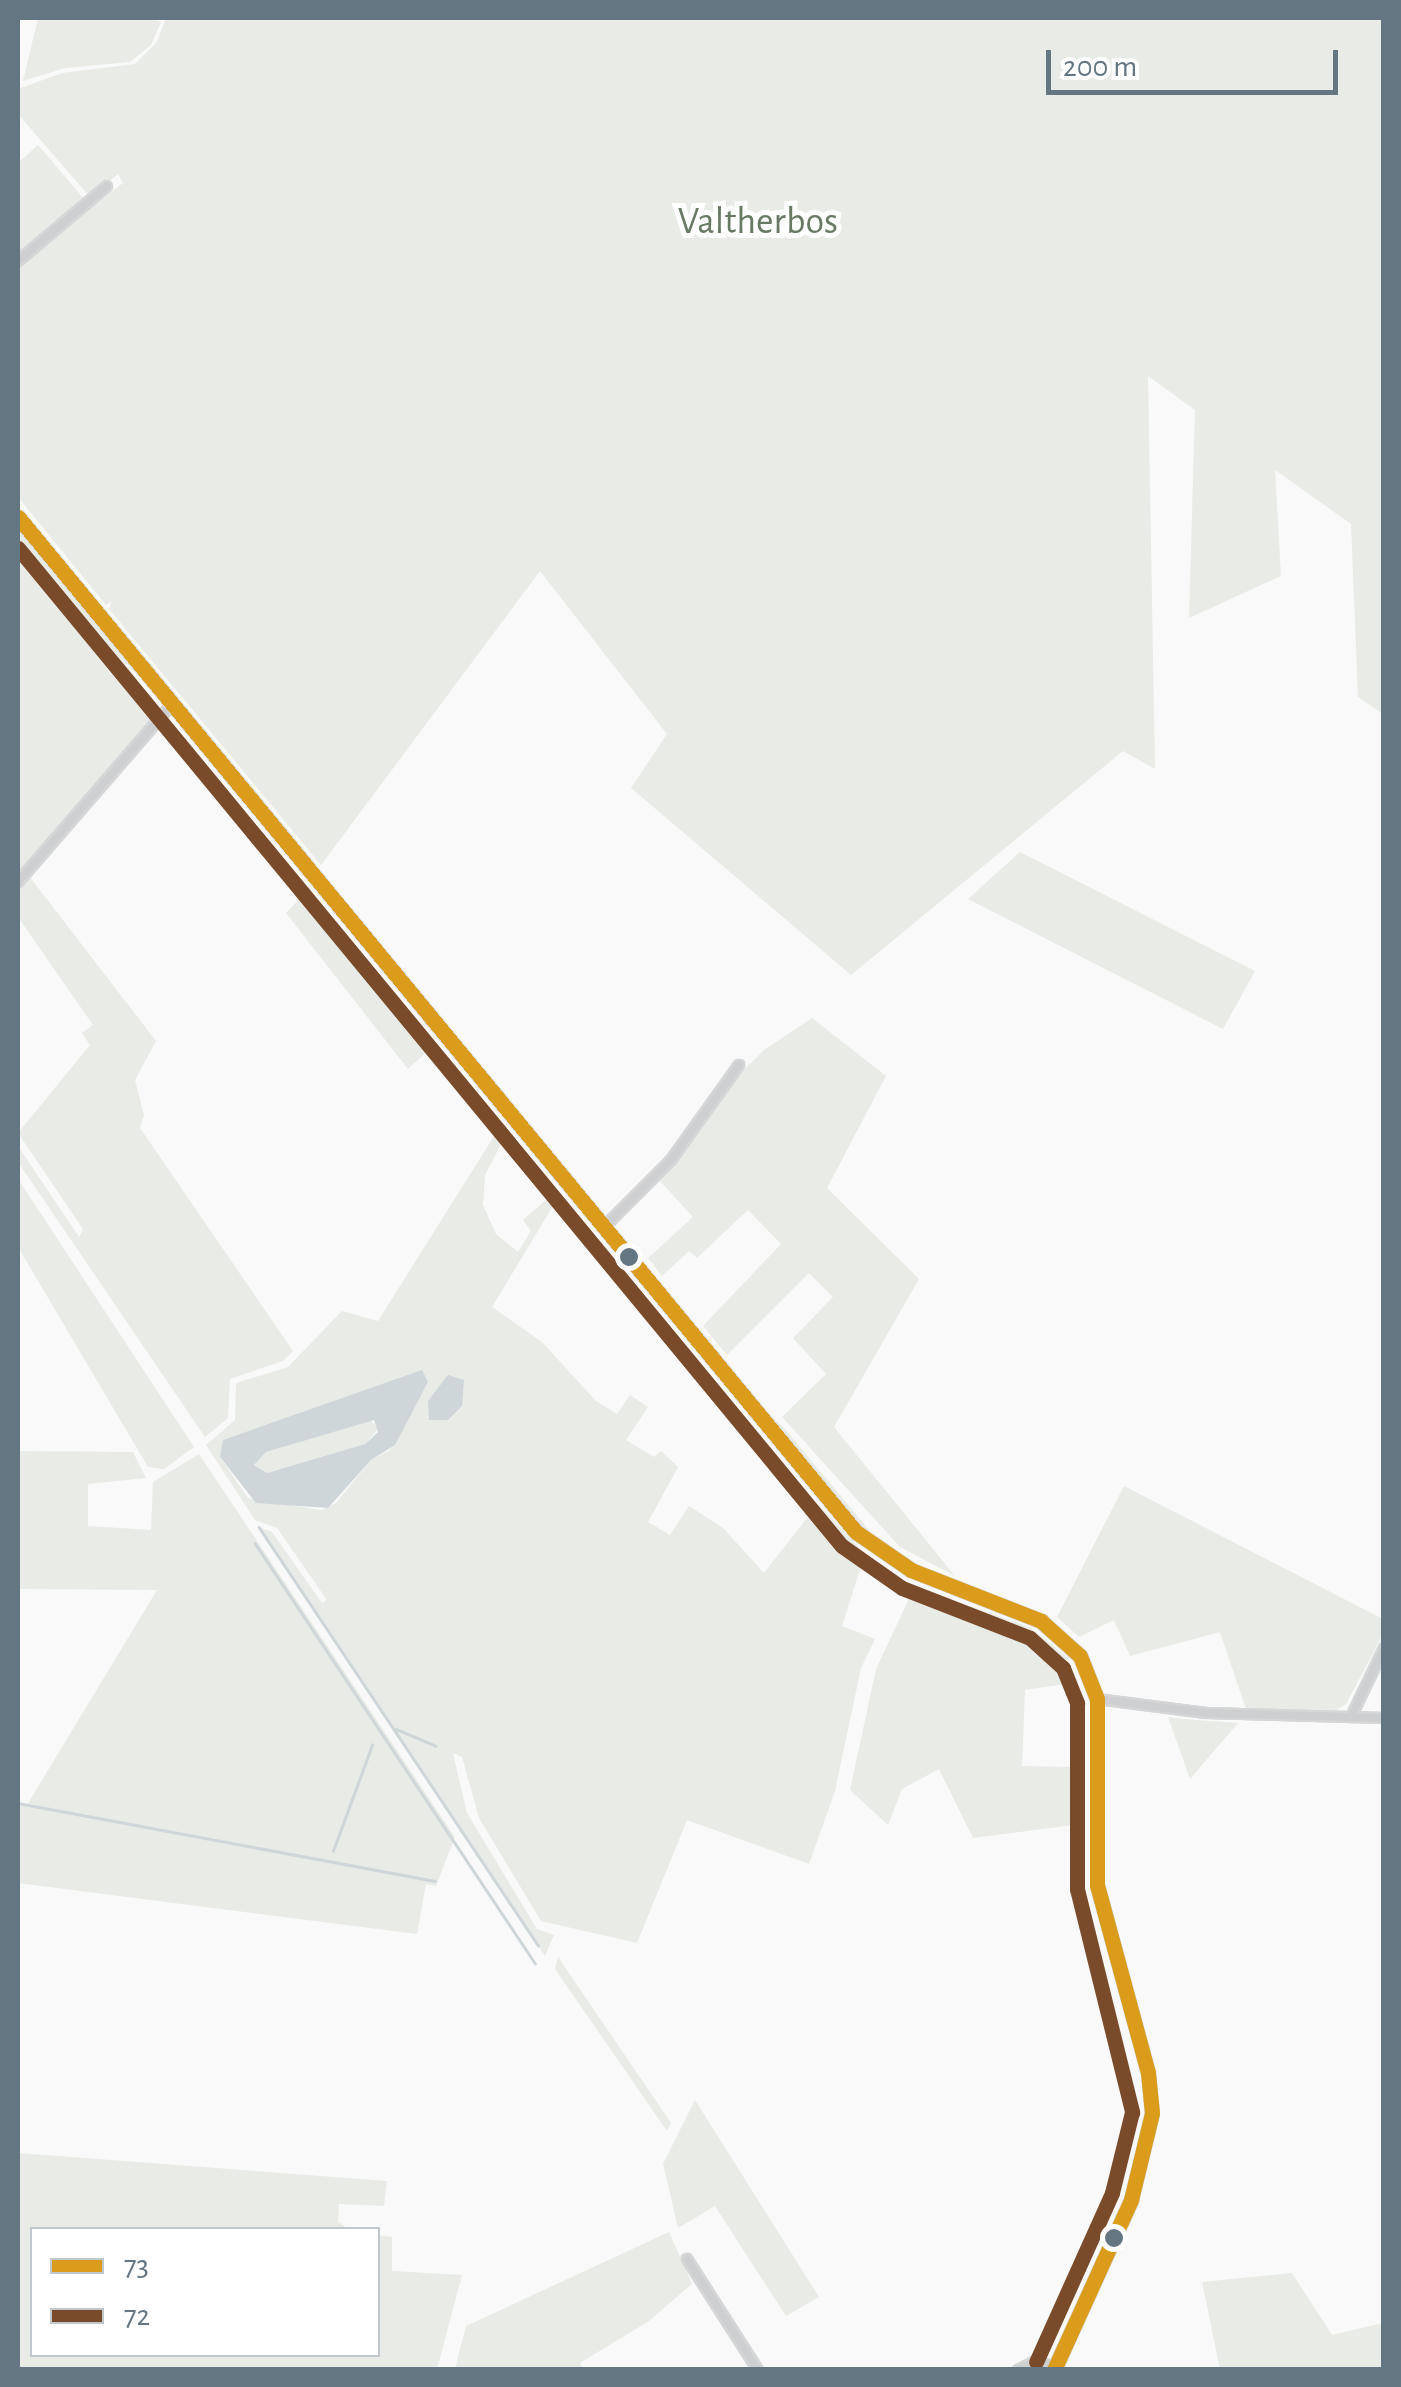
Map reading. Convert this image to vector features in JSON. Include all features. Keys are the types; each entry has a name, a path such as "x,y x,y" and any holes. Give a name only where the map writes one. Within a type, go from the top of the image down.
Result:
{"main road":[{"path":"18,517 856,1532 911,1570 1053,1628 1080,1656 1096,1699 1097,1885 1148,2073 1151,2136 1131,2200 1055,2368"}],"street":[{"path":"18,261 107,186"},
{"path":"18,882 172,704"},
{"path":"604,1227 672,1160 739,1065"},
{"path":"1351,1717 1384,1648"},
{"path":"1096,1699 1206,1714 1384,1718"},
{"path":"688,2259 758,2370"},
{"path":"1018,2370 1034,2362 1055,2368"}],"green space":[{"path":"38,18 150,18 161,22 151,45 130,62 65,68 23,81"},
{"name":"Valtherbos","path":"166,18 1383,18 1383,714 1358,697 1351,524 1275,470 1281,576 1189,618 1195,410 1148,376 1155,769 1123,751 851,975 631,788 667,734 540,571 321,865 109,609 112,601 106,605 18,497 18,264 123,183 118,174 90,197 18,114 18,89 62,73 135,64 157,42"},
{"path":"38,145 85,200 18,259 18,163"},
{"path":"18,525 163,701 119,656 162,711 18,876"},
{"path":"109,613 315,863 311,865"},
{"path":"1020,852 1255,971 1223,1029 968,899"},
{"path":"29,876 156,1041 135,1080 144,1115 140,1128 293,1351 283,1361 230,1379 228,1418 205,1437 18,1162 18,1146 79,1237 83,1229 18,1133 90,1045 82,1033 93,1025 18,917 18,889"},
{"path":"307,891 433,1046 408,1069 286,913"},
{"path":"812,1018 886,1076 827,1188 919,1279 834,1427 955,1576 900,1547 782,1417 826,1374 793,1338 833,1297 809,1273 727,1355 703,1326 781,1244 748,1210 697,1258 689,1251 662,1276 648,1258 693,1217 660,1181 722,1091 764,1050"},
{"path":"501,1125 507,1133 485,1175 483,1205 496,1234 518,1252 531,1231 523,1220 555,1192 559,1196 492,1307 542,1342 596,1401 617,1414 630,1395 648,1407 626,1440 654,1457 661,1451 678,1467 648,1522 670,1535 689,1506 723,1528 764,1573 818,1504 865,1554 842,1626 875,1639 861,1668 835,1791 809,1864 687,1820 637,1943 541,1921 479,1818 462,1757 453,1753 467,1813 537,1929 554,1935 545,1956 259,1527 272,1532 322,1603 327,1600 277,1528 255,1520 206,1445 235,1420 236,1383 288,1367 342,1311 378,1321","holes":["428,1382 390,1450 371,1460 336,1503 321,1510 248,1498 220,1457"]},
{"path":"18,1179 194,1447 164,1469 148,1467 18,1247"},
{"path":"753,1399 785,1429 878,1541 842,1508"},
{"path":"370,1420 379,1428 365,1444 267,1473 254,1465 266,1452"},
{"path":"18,1451 133,1452 146,1478 88,1484 88,1526 151,1530 153,1482 199,1454 455,1837 436,1886 426,1884 417,1934 18,1883 18,1805 27,1805 157,1590 18,1589"},
{"path":"1124,1486 1383,1619 1383,1634 1346,1704 1336,1710 1246,1709 1220,1632 1130,1656 1114,1620 1079,1637 1057,1617"},
{"path":"915,1586 1031,1628 1066,1656 1078,1682 1025,1690 1022,1766 1075,1767 1073,1825 973,1838 939,1769 902,1789 888,1825 850,1790 876,1669"},
{"path":"1168,1717 1183,1719 1238,1723 1190,1779"},
{"path":"558,1957 671,2123 667,2131 555,1969"},
{"path":"695,2100 819,2297 786,2316 715,2206 678,2228 663,2164"},
{"path":"18,2153 387,2181 384,2206 339,2204 338,2222 346,2227 30,2227 30,2357 380,2357 380,2235 392,2237 392,2271 462,2275 437,2369 18,2369"},
{"path":"669,2232 692,2284 649,2321 580,2363 583,2369 455,2369 466,2326"},
{"path":"1292,2273 1332,2335 1383,2323 1383,2369 1220,2369 1202,2282"}],"shaded area":[{"path":"422,1370 428,1382 395,1445 371,1460 328,1508 256,1503 220,1457 223,1440","holes":["374,1420 378,1432 365,1444 267,1473 254,1465 266,1452"]},
{"path":"448,1375 464,1380 462,1406 448,1420 429,1420 428,1401"}],"waterway":[{"path":"259,1527 538,1945"},
{"path":"255,1543 535,1963"},
{"path":"396,1729 436,1746"},
{"path":"333,1851 372,1745"},
{"path":"18,1803 435,1881"}],"transit line":[{"name":"73","path":"18,517 856,1532 911,1570 1041,1621 1080,1656 1097,1699 1097,1885 1148,2073 1152,2113 1131,2200 1054,2370"},
{"name":"72","path":"18,548 842,1546 902,1588 1030,1638 1063,1668 1077,1703 1077,1889 1132,2112 1112,2193 1036,2362"}]}
